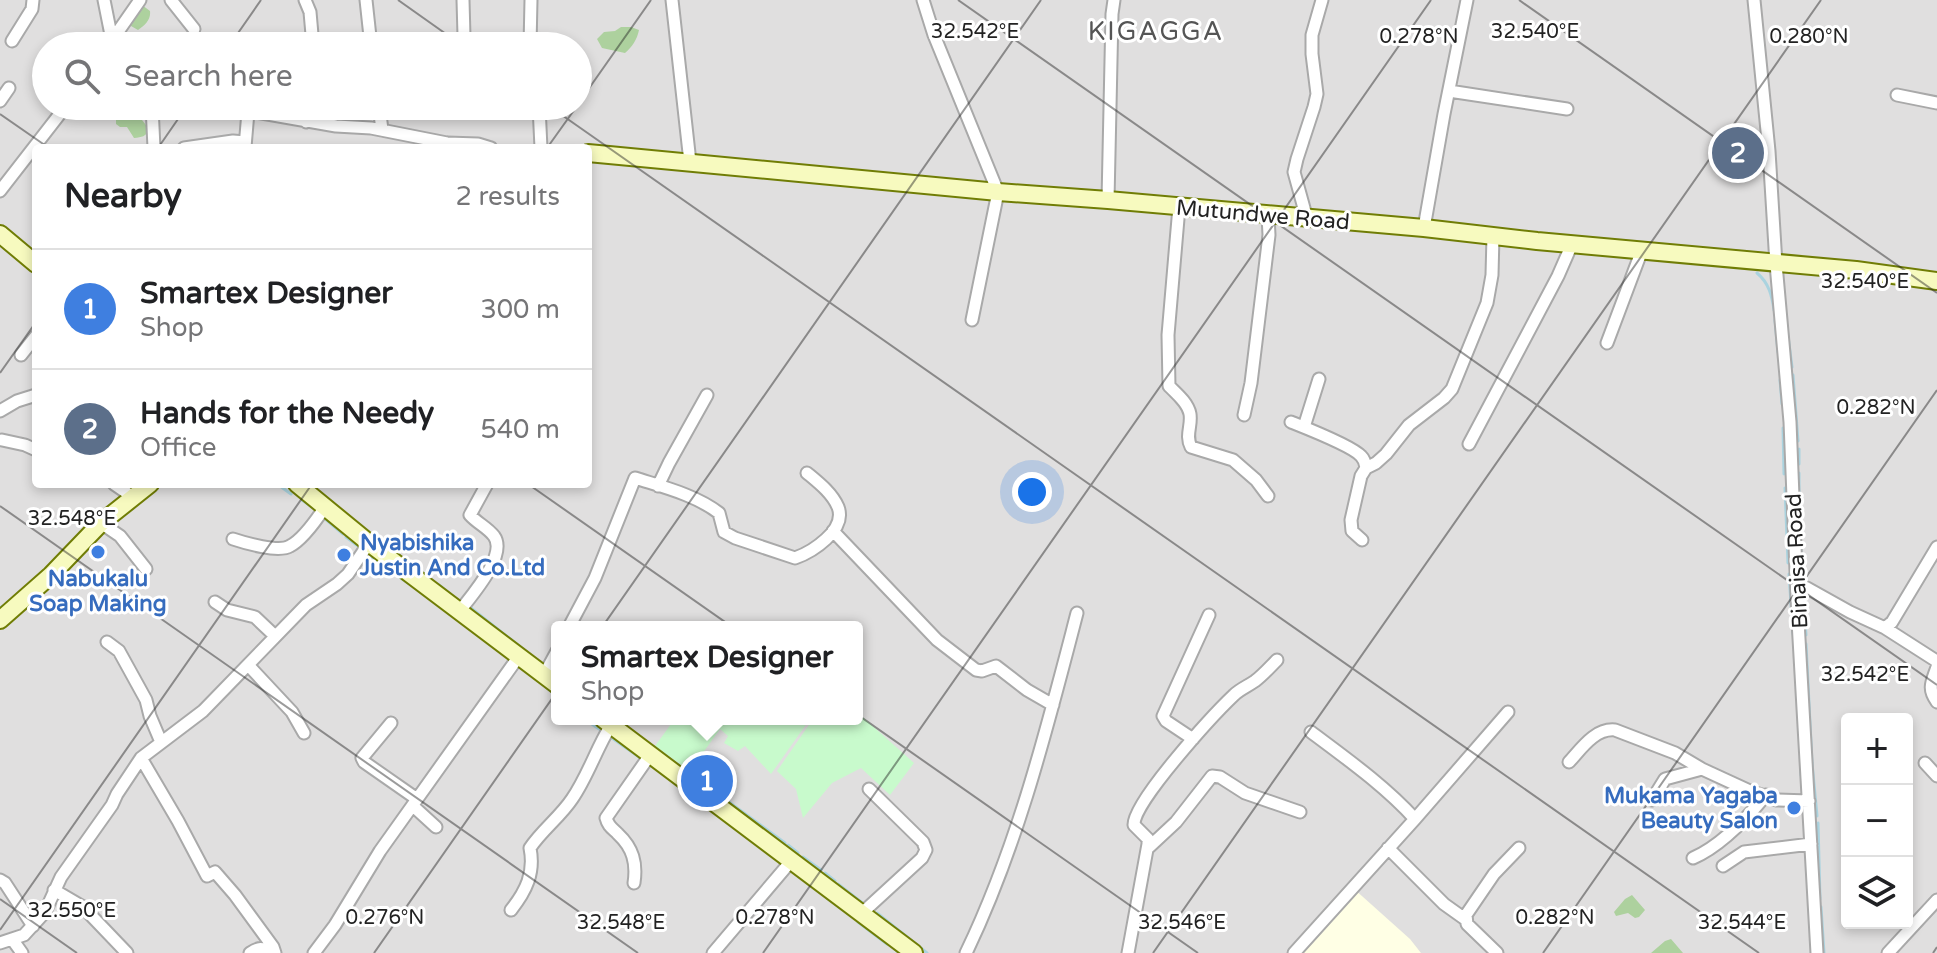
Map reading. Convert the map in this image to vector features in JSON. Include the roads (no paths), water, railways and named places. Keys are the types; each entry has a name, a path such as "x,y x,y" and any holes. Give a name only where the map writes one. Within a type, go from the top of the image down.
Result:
{"main road":[{"name":"Mutundwe Road","path":"592,153 1424,228 1856,270 1937,281"},
{"path":"0,234 32,261"},
{"path":"0,620 51,575 101,523 145,488"},
{"path":"302,488 369,543 551,680"},
{"path":"611,725 914,953"}],"street":[{"path":"12,41 32,9 33,0"},
{"path":"104,0 108,32"},
{"path":"118,32 140,0"},
{"path":"171,0 194,29"},
{"path":"305,0 310,12 312,32"},
{"path":"366,0 369,32"},
{"path":"463,0 464,32"},
{"path":"530,32 531,0"},
{"path":"672,0 690,162"},
{"path":"923,0 934,35 998,192 972,320"},
{"path":"1108,200 1114,0"},
{"path":"1307,219 1294,172 1317,94 1312,35 1322,0"},
{"path":"1424,228 1467,0"},
{"name":"Binaisa Road","path":"1754,0 1790,422 1817,953"},
{"path":"0,101 9,88"},
{"path":"1449,91 1567,109"},
{"path":"1897,95 1937,103"},
{"path":"36,144 55,120"},
{"path":"153,120 154,144"},
{"path":"245,144 247,120"},
{"path":"294,120 382,130 447,143 478,144"},
{"path":"381,120 382,130"},
{"path":"540,120 541,144"},
{"path":"212,144 233,141 242,144"},
{"path":"0,191 32,150"},
{"path":"1179,207 1168,335 1169,386 1188,407 1191,416 1187,438 1191,447 1233,460 1256,480 1268,496"},
{"path":"1244,415 1251,383 1269,235 1268,216"},
{"path":"1362,540 1352,531 1351,520 1361,476 1409,425 1452,389 1487,303 1492,275 1493,236"},
{"path":"1469,444 1572,244"},
{"path":"1607,343 1642,250"},
{"path":"21,355 32,341"},
{"path":"1304,427 1319,379"},
{"path":"658,486 707,395"},
{"path":"0,411 32,396"},
{"path":"1291,422 1357,453 1363,458 1366,468"},
{"path":"2,440 32,448"},
{"path":"572,621 595,578 635,478 683,494 715,510 721,518 723,530 735,538 792,558 812,550 838,523 839,509 823,486 807,473"},
{"path":"120,488 133,497"},
{"path":"459,612 488,571 498,549 496,538 470,515 485,488"},
{"path":"233,539 270,547 291,546 325,507"},
{"path":"101,523 120,536 146,569"},
{"path":"833,531 937,640 973,669 982,671 996,666 1053,705"},
{"path":"0,943 24,935 45,912 54,890 141,758 203,711 306,605 348,574 369,543"},
{"path":"1885,628 1892,622 1937,547"},
{"path":"1797,586 1807,588 1885,628 1935,660 1937,665 1930,685 1937,702"},
{"path":"215,602 227,610 255,617 275,636"},
{"path":"966,953 1019,824 1077,613"},
{"path":"1193,739 1163,716 1209,615"},
{"path":"107,642 119,651 146,700 161,742"},
{"path":"314,953 368,870 519,656"},
{"path":"1128,953 1148,839 1134,825 1135,817 1193,739 1239,690 1251,684 1277,660"},
{"path":"249,666 292,712 304,733"},
{"path":"1294,953 1508,712"},
{"path":"391,723 362,758 415,802 436,827"},
{"path":"511,910 530,878 533,863 530,848 578,791 606,725"},
{"path":"1569,762 1590,739 1607,729 1624,732 1675,753 1752,792 1777,800 1809,801"},
{"path":"1311,732 1371,778 1415,819"},
{"path":"634,883 636,867 632,852 608,826 606,818 650,755"},
{"path":"141,758 207,876 215,872 273,947 272,953 263,948 250,953"},
{"path":"1925,763 1937,776"},
{"path":"1652,800 1665,779 1702,769"},
{"path":"1147,849 1176,822 1212,776 1220,777 1245,793 1300,812"},
{"path":"862,913 922,858 926,850 923,842 869,789"},
{"path":"1693,858 1741,823 1766,795"},
{"path":"1723,866 1744,852 1811,844"},
{"path":"1388,848 1497,953"},
{"path":"1465,919 1480,893 1519,848"},
{"path":"713,953 792,860"},
{"path":"0,880 33,926"},
{"path":"54,890 83,907 127,953"},
{"path":"1888,953 1937,900"},
{"path":"12,939 22,953"}],"waterway":[{"path":"1757,273 1769,290 1774,310"},
{"path":"1775,320 1778,352"},
{"path":"1786,321 1792,367"},
{"path":"1793,375 1798,441"},
{"path":"1780,380 1782,404"},
{"path":"1783,428 1784,474"},
{"path":"1799,449 1799,464"},
{"path":"1799,473 1799,495"},
{"path":"283,488 291,494"},
{"path":"1785,488 1788,563"},
{"path":"302,500 312,507"},
{"path":"1799,519 1800,503"},
{"path":"323,517 343,534"},
{"path":"346,537 358,546"},
{"path":"1800,538 1803,582"},
{"path":"365,552 381,563"},
{"path":"407,562 427,576"},
{"path":"388,569 408,583"},
{"path":"1789,574 1793,634"},
{"path":"439,585 450,594"},
{"path":"1803,592 1806,635"},
{"path":"471,608 528,653"},
{"path":"1806,644 1817,816"},
{"path":"545,686 551,691"},
{"path":"593,725 602,731"},
{"path":"609,736 642,759"},
{"path":"643,740 688,772"},
{"path":"1801,762 1801,775"},
{"path":"692,775 785,843"},
{"path":"1818,823 1820,899"},
{"path":"788,845 798,853"},
{"path":"803,857 821,870"},
{"path":"825,873 835,881"},
{"path":"838,884 865,905"},
{"path":"827,898 853,917"},
{"path":"1821,907 1824,953"},
{"path":"877,913 927,953"},
{"path":"858,922 887,944"},
{"path":"894,948 899,953"}],"place":[{"name":"Hands for the Needy","path":"1738,153"},
{"name":"Nabukalu Soap Making","path":"98,552"},
{"name":"Nyabishika Justin And Co.Ltd","path":"344,555"},
{"name":"Smartex Designer","path":"707,781"},
{"name":"Mukama Yagaba Beauty Salon","path":"1794,808"}],"district":[{"name":"KIGAGGA","path":"1156,31"}]}
